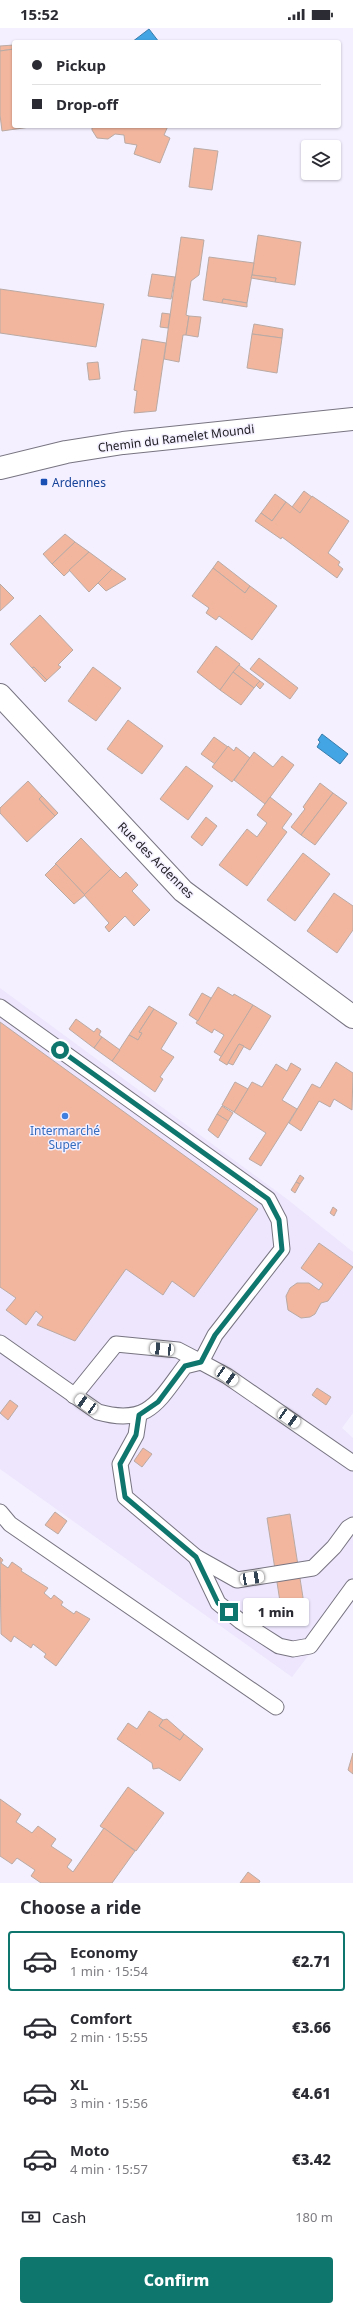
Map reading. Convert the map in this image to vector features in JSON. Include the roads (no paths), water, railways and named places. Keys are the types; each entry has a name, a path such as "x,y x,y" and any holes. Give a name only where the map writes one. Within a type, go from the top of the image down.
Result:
{"street":[{"name":"Chemin du Ramelet Moundi","path":"0,468 66,452 123,443 353,419"},
{"name":"Rue des Ardennes","path":"0,695 183,891 353,1017"}],"lane":[{"path":"0,1007 268,1199 279,1220 282,1250 215,1335 201,1362 185,1366 158,1402 139,1415 117,1417 98,1412 0,1343"},
{"path":"74,1396 116,1344 178,1350 227,1376 353,1463"},
{"path":"139,1415 136,1435 120,1464 125,1497 196,1557 237,1580 313,1568 334,1547 348,1528 353,1525"},
{"path":"0,1512 10,1524 276,1706"},
{"path":"196,1557 218,1603 240,1621 279,1646 294,1649 310,1646 353,1587"}],"water":[{"path":"149,29 157,40 135,40"},
{"path":"322,734 348,754 340,764 317,747 320,742 318,740"}],"place":[{"name":"Ardennes","path":"44,482"},
{"name":"Intermarché Super","path":"65,1116"}]}
